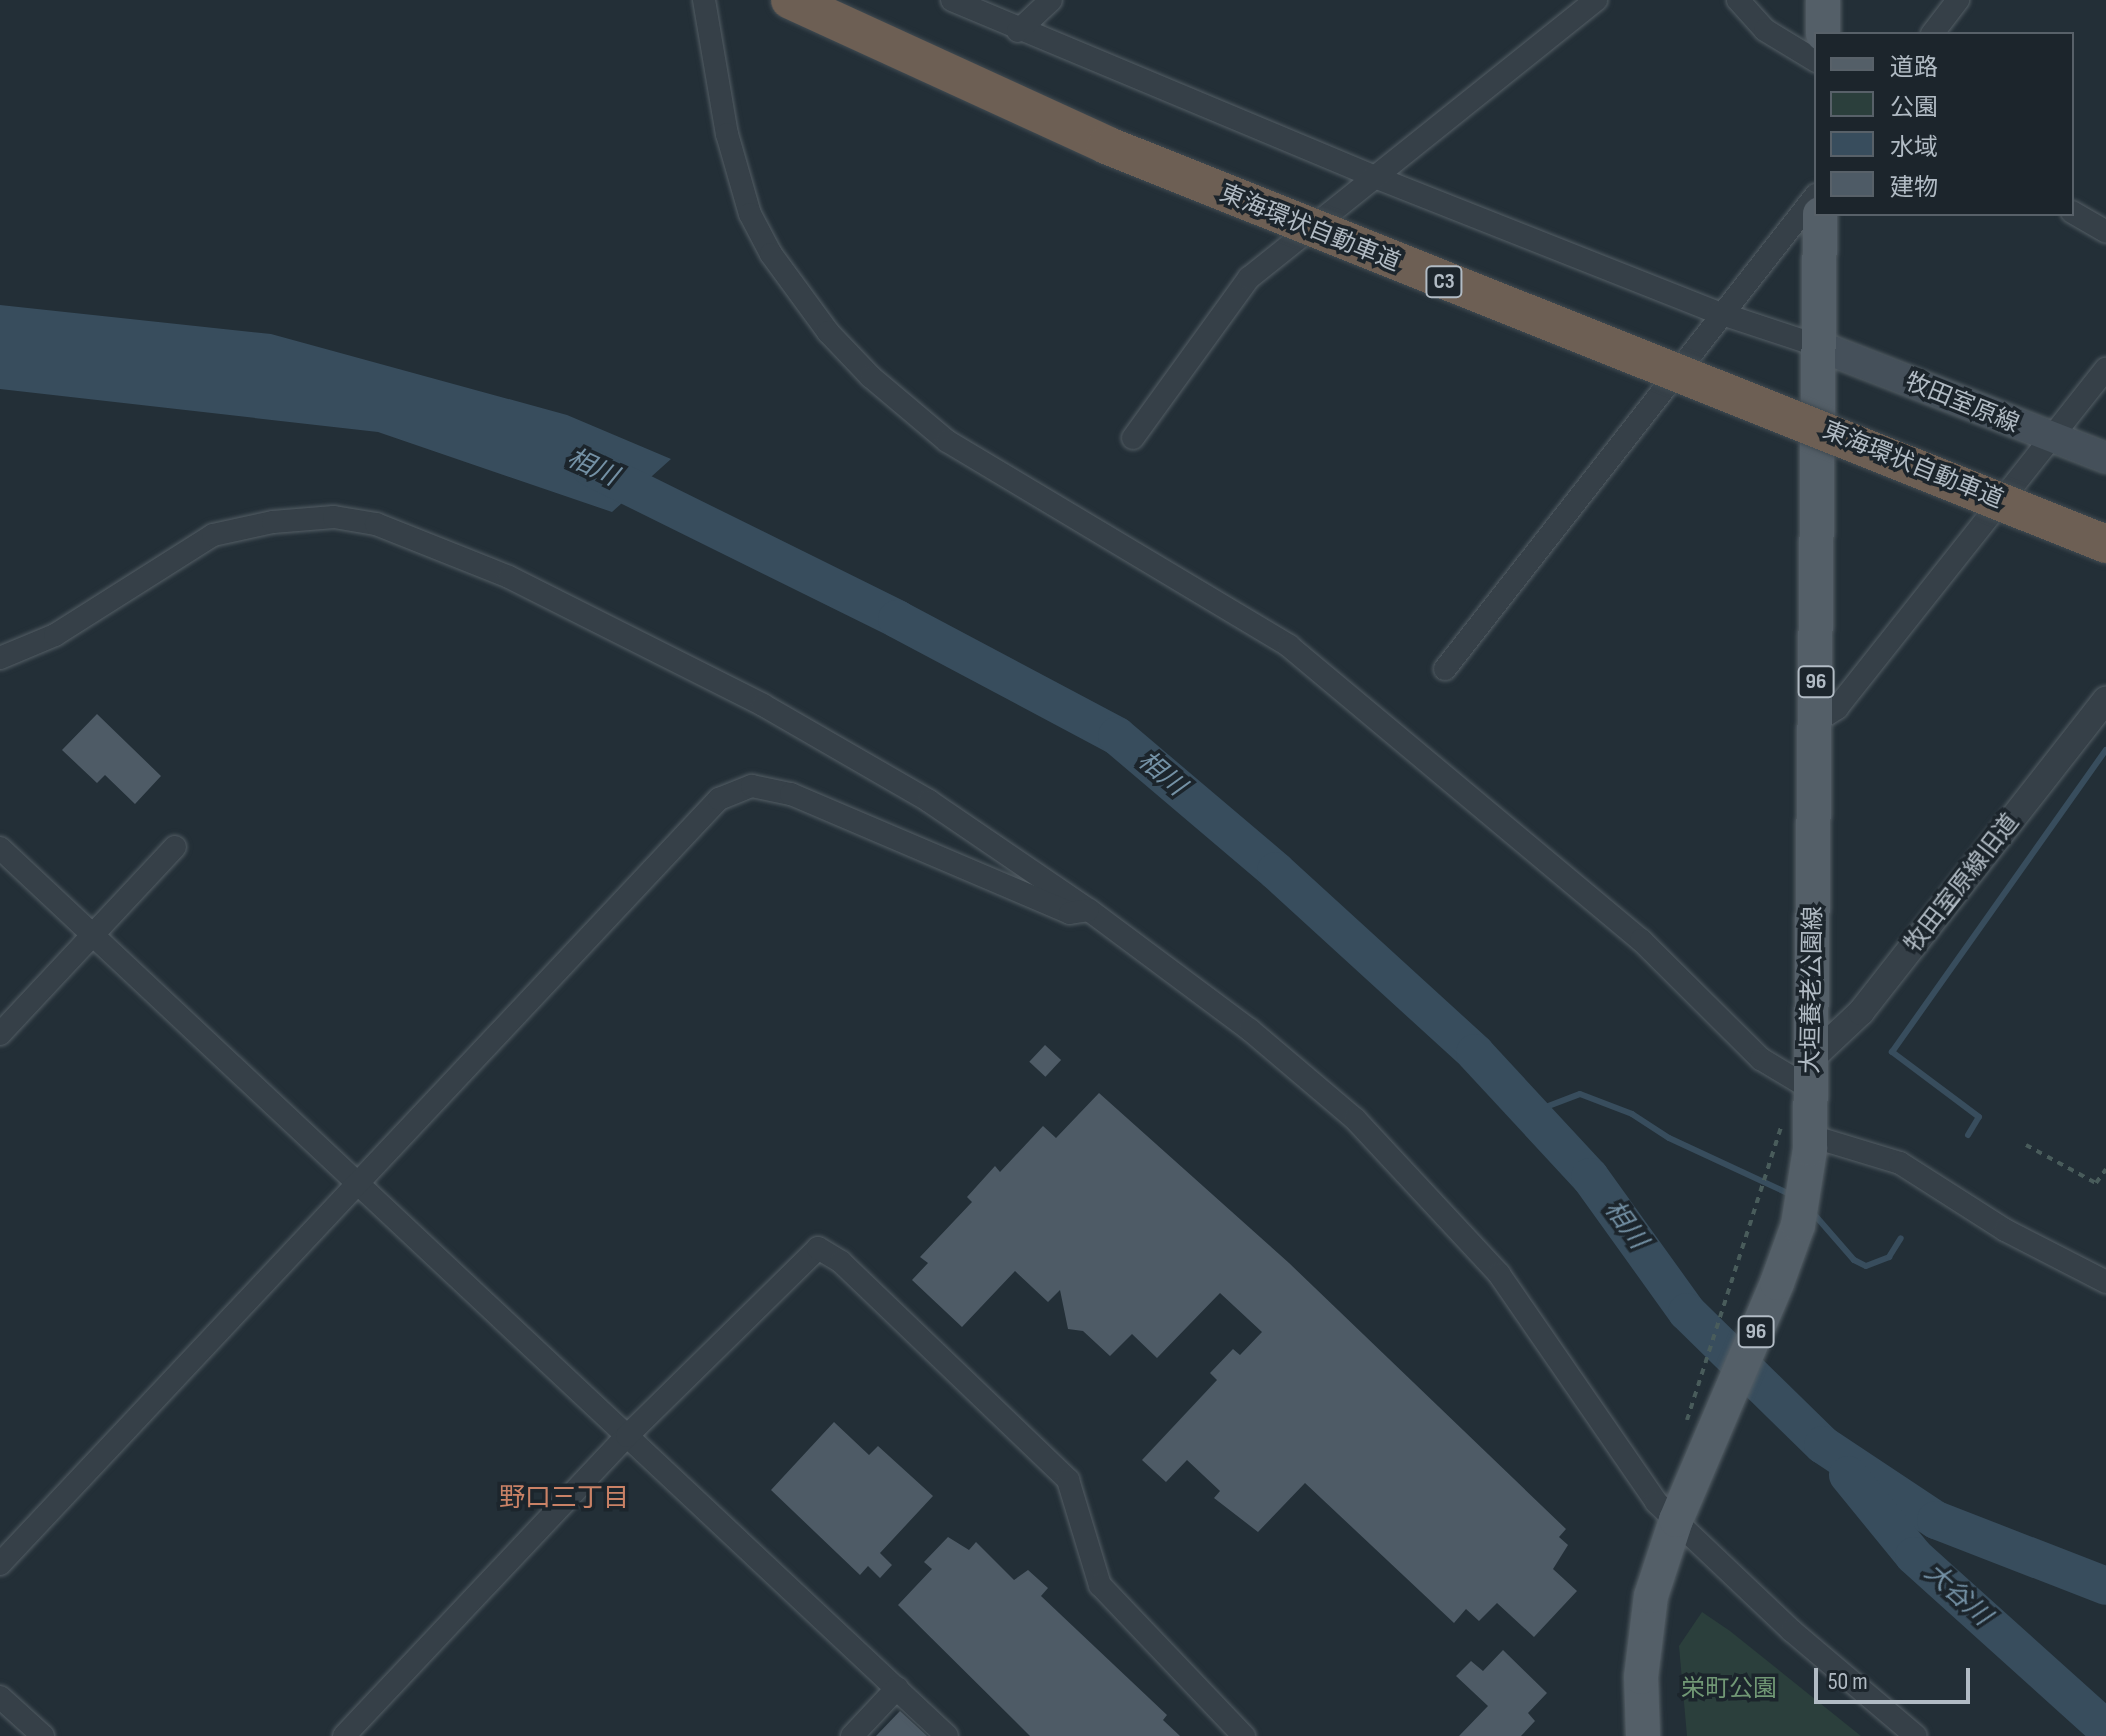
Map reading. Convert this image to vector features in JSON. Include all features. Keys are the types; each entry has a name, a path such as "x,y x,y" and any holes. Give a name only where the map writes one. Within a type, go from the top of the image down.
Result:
{"highway":[{"name":"東海環状自動車道","path":"790,0 1135,157 2106,544"}],"main road":[{"path":"1823,0 1823,32"},
{"name":"大垣養老公園線","path":"1643,1736 1641,1677 1651,1596 1678,1515 1777,1283 1798,1225 1810,1143 1806,1077 1815,722 1820,216"},
{"name":"牧田室原線","path":"1819,346 2106,458"}],"street":[{"path":"704,0 727,134 750,214 771,254 828,332 871,377 947,441 1289,646 1641,940 1761,1059 1806,1077"},
{"path":"952,0 1018,31 1375,177 1719,313 1819,346"},
{"path":"1133,438 1249,278 1596,0"},
{"path":"1738,0 1765,30 1814,60"},
{"path":"1934,32 1958,0"},
{"path":"1018,31 1048,1"},
{"path":"1445,669 1719,313 1814,197"},
{"path":"2074,213 2106,232"},
{"path":"1815,722 1837,708 2106,369"},
{"path":"0,658 55,635 213,535 273,522 334,517 376,524 509,577 763,705 929,801 1089,910 1250,1030 1355,1119 1416,1180 1499,1274 1656,1502 1678,1515 1792,1631 1916,1736"},
{"name":"牧田室原線旧道","path":"1806,1077 1861,1012 2106,699"},
{"path":"0,1564 359,1186 719,799 752,786 791,794 1070,913 1089,910"},
{"path":"0,1034 175,847"},
{"path":"0,848 947,1736"},
{"path":"1810,1143 1900,1163 2005,1230 2106,1282"},
{"path":"344,1736 627,1436 818,1248 841,1262 1068,1480 1100,1585 1244,1736"},
{"path":"852,1736 897,1688"},
{"path":"0,1697 43,1736"}],"path":[{"path":"1684,1430 1806,1077"},
{"path":"2026,1145 2096,1183 2106,1169"}],"green space":[{"name":"栄町公園","path":"1702,1612 1861,1736 1687,1736 1679,1646"}],"water":[{"path":"0,305 271,334 567,415 671,459 612,512 378,432 0,389"}],"building":[{"path":"97,714 161,776 135,804 105,775 97,783 62,750"},
{"path":"1045,1045 1061,1060 1045,1077 1029,1062"},
{"path":"1099,1093 1289,1263 1566,1529 1559,1537 1568,1545 1553,1569 1577,1591 1534,1637 1497,1603 1479,1621 1466,1609 1454,1623 1305,1483 1258,1532 1214,1498 1220,1491 1187,1460 1166,1482 1142,1460 1217,1380 1210,1373 1233,1349 1240,1355 1262,1332 1220,1293 1157,1358 1132,1334 1110,1356 1083,1331 1068,1329 1060,1290 1048,1302 1015,1271 962,1327 912,1280 928,1263 920,1257 972,1202 967,1197 995,1166 1000,1172 1043,1126 1056,1138"},
{"path":"834,1422 869,1455 878,1446 933,1496 880,1553 892,1565 880,1578 868,1566 860,1575 771,1490"},
{"path":"948,1537 969,1550 976,1542 1014,1580 1028,1570 1048,1588 1041,1596 1167,1715 1163,1720 1180,1736 1030,1736 898,1605 932,1569 924,1562"},
{"path":"1503,1650 1547,1693 1528,1713 1535,1721 1521,1736 1459,1736 1488,1706 1456,1676 1471,1661 1483,1671"},
{"path":"900,1711 927,1736 876,1736"}],"waterway":[{"name":"相川","path":"590,467 897,619 1117,736 1276,871 1475,1053 1590,1177 1687,1312 1823,1445 1936,1520 2106,1586"},
{"path":"1968,1135 1979,1117 1892,1052 2106,750"},
{"path":"1530,1113 1580,1094 1632,1114 1669,1138 1792,1195"},
{"path":"1813,1213 1854,1260 1866,1266 1889,1257 1901,1238"},
{"name":"大谷川","path":"1848,1475 1914,1556 2106,1729"}],"district":[{"name":"野口三丁目","path":"564,1499"}]}
